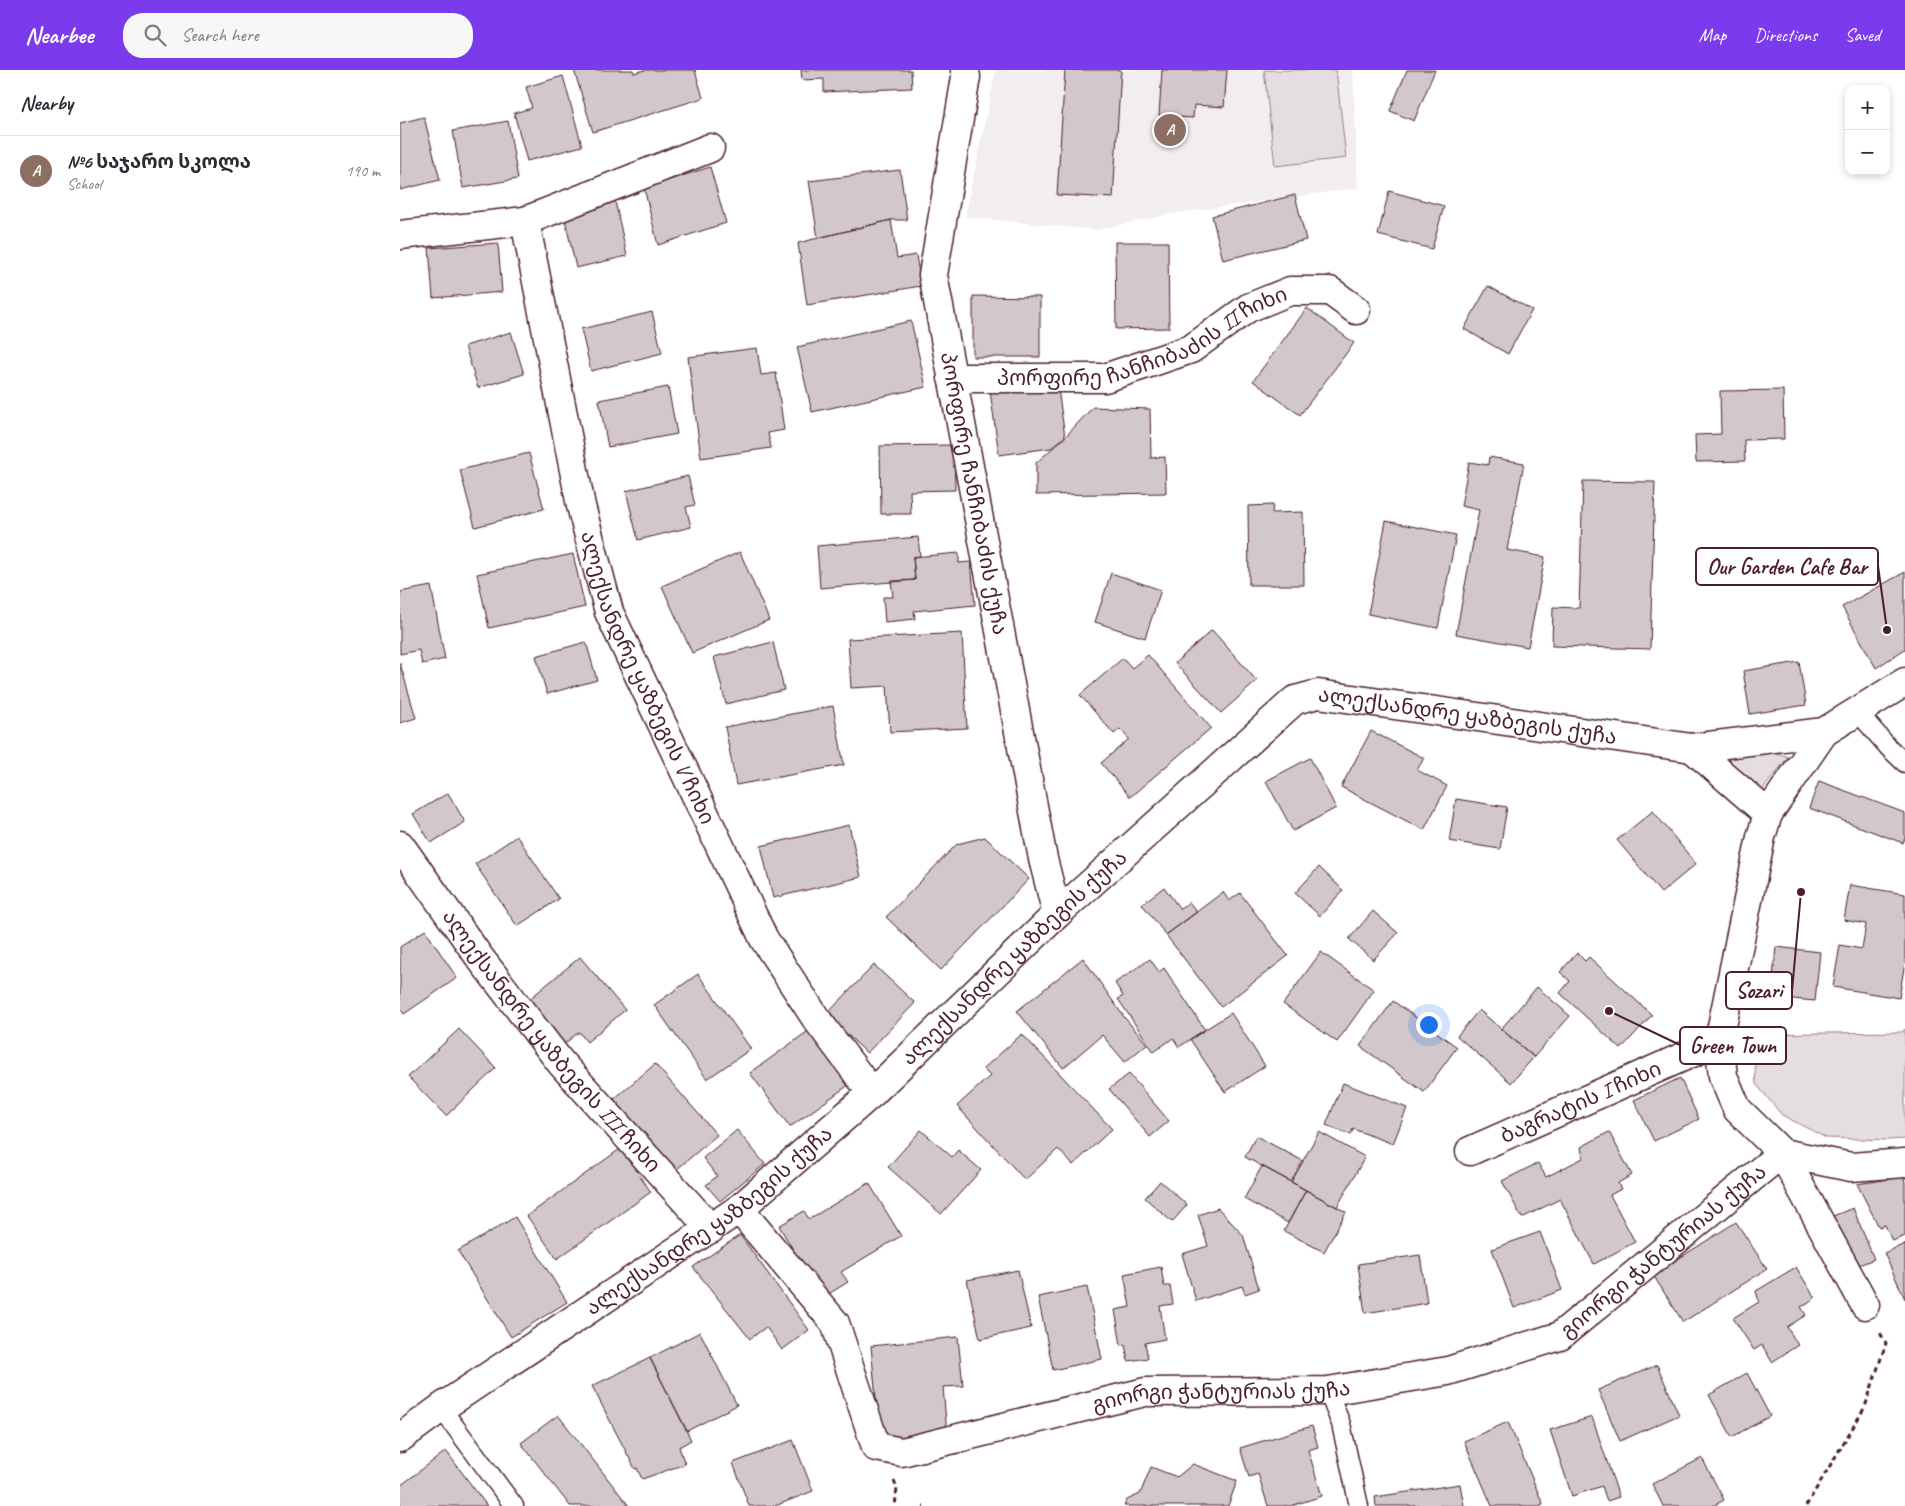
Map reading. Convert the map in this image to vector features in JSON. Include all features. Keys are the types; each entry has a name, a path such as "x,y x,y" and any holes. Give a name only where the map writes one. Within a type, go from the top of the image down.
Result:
{"street":[{"name":"პორფირე ჩანჩიბაძის ქუჩა","path":"964,70 966,77 933,275 1043,859 1057,914"},
{"path":"400,235 525,222 710,148"},
{"name":"ალექსანდრე ყაზბეგის V ჩიხი","path":"525,222 581,506 610,612 764,939 815,1017 872,1093"},
{"name":"პორფირე ჩანჩიბაძის II ჩიხი","path":"952,378 1105,378 1191,349 1248,308 1290,291 1330,291 1356,310"},
{"path":"1864,1304 1782,1153 1737,1109 1723,1076 1719,1041 1761,837 1768,814 1824,732 1905,682"},
{"name":"ალექსანდრე ყაზბეგის ქუჩა","path":"400,1438 441,1408 739,1209 872,1093 1057,914 1295,700 1318,694 1692,748 1824,732"},
{"path":"1692,748 1768,814"},
{"name":"ალექსანდრე ყაზბეგის III ჩიხი","path":"400,845 480,958 561,1063 710,1229"},
{"name":"ბაგრატის I ჩიხი","path":"1470,1150 1719,1041"},
{"path":"1782,1153 1851,1167 1905,1163"},
{"name":"გიორგი ჭანტურიას ქუჩა","path":"739,1209 835,1323 876,1447 902,1452 1145,1392 1328,1390 1448,1371 1560,1336 1782,1153"}],"lane":[{"path":"1857,711 1888,747 1905,763"},
{"path":"1328,1390 1341,1424 1359,1506"},
{"path":"441,1408 514,1506"}],"path":[{"path":"1806,1506 1865,1407 1886,1343 1864,1304"}],"shaded area":[{"path":"996,70 1353,70 1358,188 1171,214 1096,230 965,217"},
{"path":"1264,70 1336,70 1346,158 1275,166"},
{"path":"1769,750 1788,757 1757,797 1715,756"},
{"path":"1905,1029 1905,1139 1826,1138 1782,1115 1756,1084 1753,1034 1902,1032"}],"building":[{"path":"574,70 633,70 634,73 644,70 695,70 703,98 593,132"},
{"path":"801,70 911,70 912,88 824,92 824,79 802,80"},
{"path":"1065,70 1121,70 1113,198 1057,195"},
{"path":"1162,70 1227,70 1224,107 1194,105 1193,118 1159,116"},
{"path":"1407,70 1435,70 1414,121 1390,111"},
{"path":"563,76 582,146 527,161 514,113 532,108 526,87"},
{"path":"424,117 440,180 400,190 400,123"},
{"path":"508,121 518,179 463,188 453,131"},
{"path":"710,167 726,223 658,245 644,188"},
{"path":"900,170 907,220 891,220 818,238 809,181"},
{"path":"1389,191 1444,206 1432,249 1378,235"},
{"path":"1295,195 1306,240 1223,260 1212,216"},
{"path":"614,197 627,256 576,268 564,215"},
{"path":"891,220 897,258 916,255 921,286 807,305 798,243"},
{"path":"1115,242 1168,242 1169,328 1116,329"},
{"path":"498,243 502,292 433,298 429,248"},
{"path":"1488,286 1532,310 1508,354 1464,329"},
{"path":"973,296 1040,297 1040,357 973,357"},
{"path":"1307,308 1354,343 1300,415 1253,381"},
{"path":"652,312 662,353 591,371 581,329"},
{"path":"911,321 926,387 812,412 797,347"},
{"path":"511,332 524,374 478,388 465,346"},
{"path":"757,348 761,375 776,373 784,430 768,433 771,448 701,458 688,357"},
{"path":"1057,382 1065,437 1051,448 999,455 990,391"},
{"path":"668,387 677,434 608,447 599,400"},
{"path":"1783,390 1784,439 1744,440 1745,461 1696,462 1695,435 1721,434 1720,391"},
{"path":"1093,407 1150,409 1151,458 1165,457 1166,493 1036,495 1036,463 1065,437"},
{"path":"954,445 955,490 910,491 911,514 881,514 880,446"},
{"path":"529,453 544,509 475,527 460,470"},
{"path":"1489,457 1524,463 1507,550 1545,557 1528,647 1456,634 1479,510 1461,506 1469,462 1488,465"},
{"path":"688,476 695,505 686,507 691,527 638,540 626,491"},
{"path":"1583,481 1655,482 1650,649 1552,646 1553,607 1579,608"},
{"path":"1273,505 1272,513 1303,512 1304,585 1249,585 1248,506"},
{"path":"1386,521 1456,535 1438,628 1368,614"},
{"path":"918,537 920,556 913,557 915,580 820,588 817,546"},
{"path":"740,552 769,620 692,653 662,586"},
{"path":"959,553 959,563 971,562 975,605 914,611 915,619 885,622 883,597 893,597 891,581 915,580 913,557"},
{"path":"573,554 585,607 489,628 477,574"},
{"path":"1905,572 1905,649 1876,668 1842,607"},
{"path":"1111,573 1161,590 1145,638 1095,622"},
{"path":"431,586 445,659 422,664 419,650 400,654 400,592"},
{"path":"1212,630 1257,681 1221,713 1175,663"},
{"path":"962,633 967,728 890,732 887,686 851,688 848,639"},
{"path":"586,642 597,680 547,694 536,656"},
{"path":"773,642 784,690 726,704 714,657"},
{"path":"1148,655 1211,728 1130,797 1101,763 1129,739 1120,729 1114,734 1080,695 1123,658 1132,668"},
{"path":"1799,662 1806,705 1750,714 1743,671"},
{"path":"400,663 416,718 400,723"},
{"path":"833,706 844,765 736,785 725,727"},
{"path":"1371,731 1424,758 1417,770 1447,786 1424,830 1341,787"},
{"path":"1310,758 1336,808 1293,831 1266,781"},
{"path":"1819,781 1905,813 1905,838 1903,843 1809,808"},
{"path":"448,793 465,822 431,843 413,814"},
{"path":"1456,799 1507,807 1500,849 1449,841"},
{"path":"1653,811 1696,864 1661,893 1617,840"},
{"path":"849,825 861,877 773,898 761,846"},
{"path":"517,836 559,899 517,926 475,864"},
{"path":"985,837 1029,879 941,970 886,917 957,844"},
{"path":"1319,867 1343,890 1320,916 1295,893"},
{"path":"1850,885 1905,894 1905,962 1899,998 1833,987 1840,945 1862,949 1866,924 1844,920"},
{"path":"1164,887 1180,909 1189,902 1197,912 1166,935 1142,904"},
{"path":"1223,892 1229,901 1240,893 1288,956 1221,1007 1166,935"},
{"path":"1373,911 1398,933 1373,960 1349,939"},
{"path":"425,930 457,978 404,1014 400,1008 400,947"},
{"path":"1776,947 1820,952 1815,1001 1771,997"},
{"path":"1321,952 1374,990 1337,1042 1283,1004"},
{"path":"1577,953 1585,961 1589,957 1652,1015 1621,1049 1560,993 1570,981 1560,972"},
{"path":"580,957 625,1010 587,1042 579,1032 564,1044 527,1001"},
{"path":"1083,958 1124,1017 1147,1044 1125,1062 1102,1035 1063,1068 1017,1011"},
{"path":"1150,959 1159,972 1164,968 1205,1030 1179,1047 1173,1038 1154,1052 1118,999 1123,996 1115,983"},
{"path":"874,965 915,1003 867,1053 826,1015"},
{"path":"698,974 751,1049 707,1079 654,1005"},
{"path":"1537,987 1570,1016 1534,1057 1501,1029"},
{"path":"1393,1001 1457,1047 1424,1092 1360,1046"},
{"path":"1479,1010 1534,1057 1511,1083 1457,1036"},
{"path":"1231,1013 1265,1066 1225,1092 1190,1039"},
{"path":"459,1029 496,1068 446,1116 408,1077"},
{"path":"811,1029 850,1084 790,1127 750,1073"},
{"path":"1022,1034 1112,1129 1073,1165 1058,1149 1025,1180 957,1106 990,1076 983,1069"},
{"path":"655,1064 717,1135 676,1170 614,1099"},
{"path":"1129,1074 1169,1121 1150,1137 1109,1089"},
{"path":"1680,1078 1699,1119 1654,1141 1634,1100"},
{"path":"1343,1083 1407,1108 1393,1144 1353,1129 1351,1135 1326,1125"},
{"path":"737,1130 765,1164 720,1201 706,1185 717,1176 703,1158"},
{"path":"921,1130 952,1157 958,1150 981,1170 941,1214 888,1167"},
{"path":"1319,1132 1365,1157 1337,1207 1291,1182"},
{"path":"1609,1132 1632,1175 1618,1183 1621,1189 1610,1195 1635,1242 1594,1264 1560,1199 1522,1218 1502,1181 1538,1163 1546,1177 1583,1158 1581,1147"},
{"path":"1256,1136 1303,1161 1291,1182 1245,1157"},
{"path":"620,1149 651,1192 557,1259 527,1216"},
{"path":"1262,1166 1306,1190 1288,1223 1244,1199"},
{"path":"1903,1177 1905,1182 1905,1236 1892,1241 1885,1225 1879,1227 1857,1184"},
{"path":"1160,1181 1187,1205 1172,1222 1145,1198"},
{"path":"869,1183 901,1236 841,1272 848,1282 822,1298 779,1226 804,1211 809,1219"},
{"path":"1306,1190 1346,1212 1324,1252 1284,1231"},
{"path":"1218,1208 1243,1235 1259,1289 1245,1294 1242,1286 1196,1301 1182,1254 1208,1246 1198,1215"},
{"path":"1853,1208 1874,1259 1849,1269 1828,1218"},
{"path":"515,1217 567,1302 511,1337 458,1251"},
{"path":"1736,1222 1767,1269 1683,1322 1653,1275"},
{"path":"1540,1232 1562,1290 1514,1308 1492,1249"},
{"path":"740,1235 809,1330 782,1350 766,1327 750,1339 693,1267"},
{"path":"1905,1244 1905,1299 1884,1253"},
{"path":"1420,1255 1427,1303 1365,1313 1358,1264"},
{"path":"1161,1267 1164,1286 1170,1286 1173,1304 1160,1306 1165,1339 1145,1343 1148,1358 1128,1361 1125,1344 1121,1345 1115,1310 1130,1307 1124,1274"},
{"path":"1796,1267 1815,1298 1801,1307 1806,1315 1787,1327 1798,1345 1772,1362 1762,1345 1754,1350 1733,1318 1759,1302 1756,1291"},
{"path":"1018,1270 1031,1328 980,1339 967,1280"},
{"path":"1087,1287 1102,1359 1053,1370 1038,1297"},
{"path":"700,1332 737,1405 687,1431 650,1358"},
{"path":"958,1337 963,1386 943,1387 947,1434 880,1441 871,1346"},
{"path":"650,1358 691,1440 679,1447 685,1464 642,1479 592,1386"},
{"path":"1657,1365 1679,1415 1620,1441 1598,1390"},
{"path":"1747,1373 1770,1416 1732,1437 1709,1395"},
{"path":"558,1415 629,1506 570,1506 521,1443"},
{"path":"1592,1417 1619,1497 1607,1501 1602,1486 1572,1496 1550,1430"},
{"path":"1508,1422 1543,1504 1539,1506 1492,1506 1464,1441"},
{"path":"1312,1426 1318,1447 1308,1450 1322,1496 1291,1506 1268,1506 1258,1474 1249,1477 1240,1448"},
{"path":"793,1440 813,1491 775,1506 749,1506 733,1463"},
{"path":"446,1451 487,1506 400,1506 400,1486"},
{"path":"1702,1458 1724,1500 1713,1506 1663,1506 1652,1484"},
{"path":"1193,1464 1237,1481 1228,1506 1124,1506 1127,1500 1140,1494 1151,1467 1177,1477"},
{"path":"1460,1484 1464,1506 1376,1506 1375,1497"}],"place":[{"name":"№6 საჯარო სკოლა","path":"1170,130"},
{"name":"Our Garden Cafe Bar","path":"1887,630"},
{"name":"Sozari","path":"1801,892"},
{"name":"Green Town","path":"1609,1011"}]}
